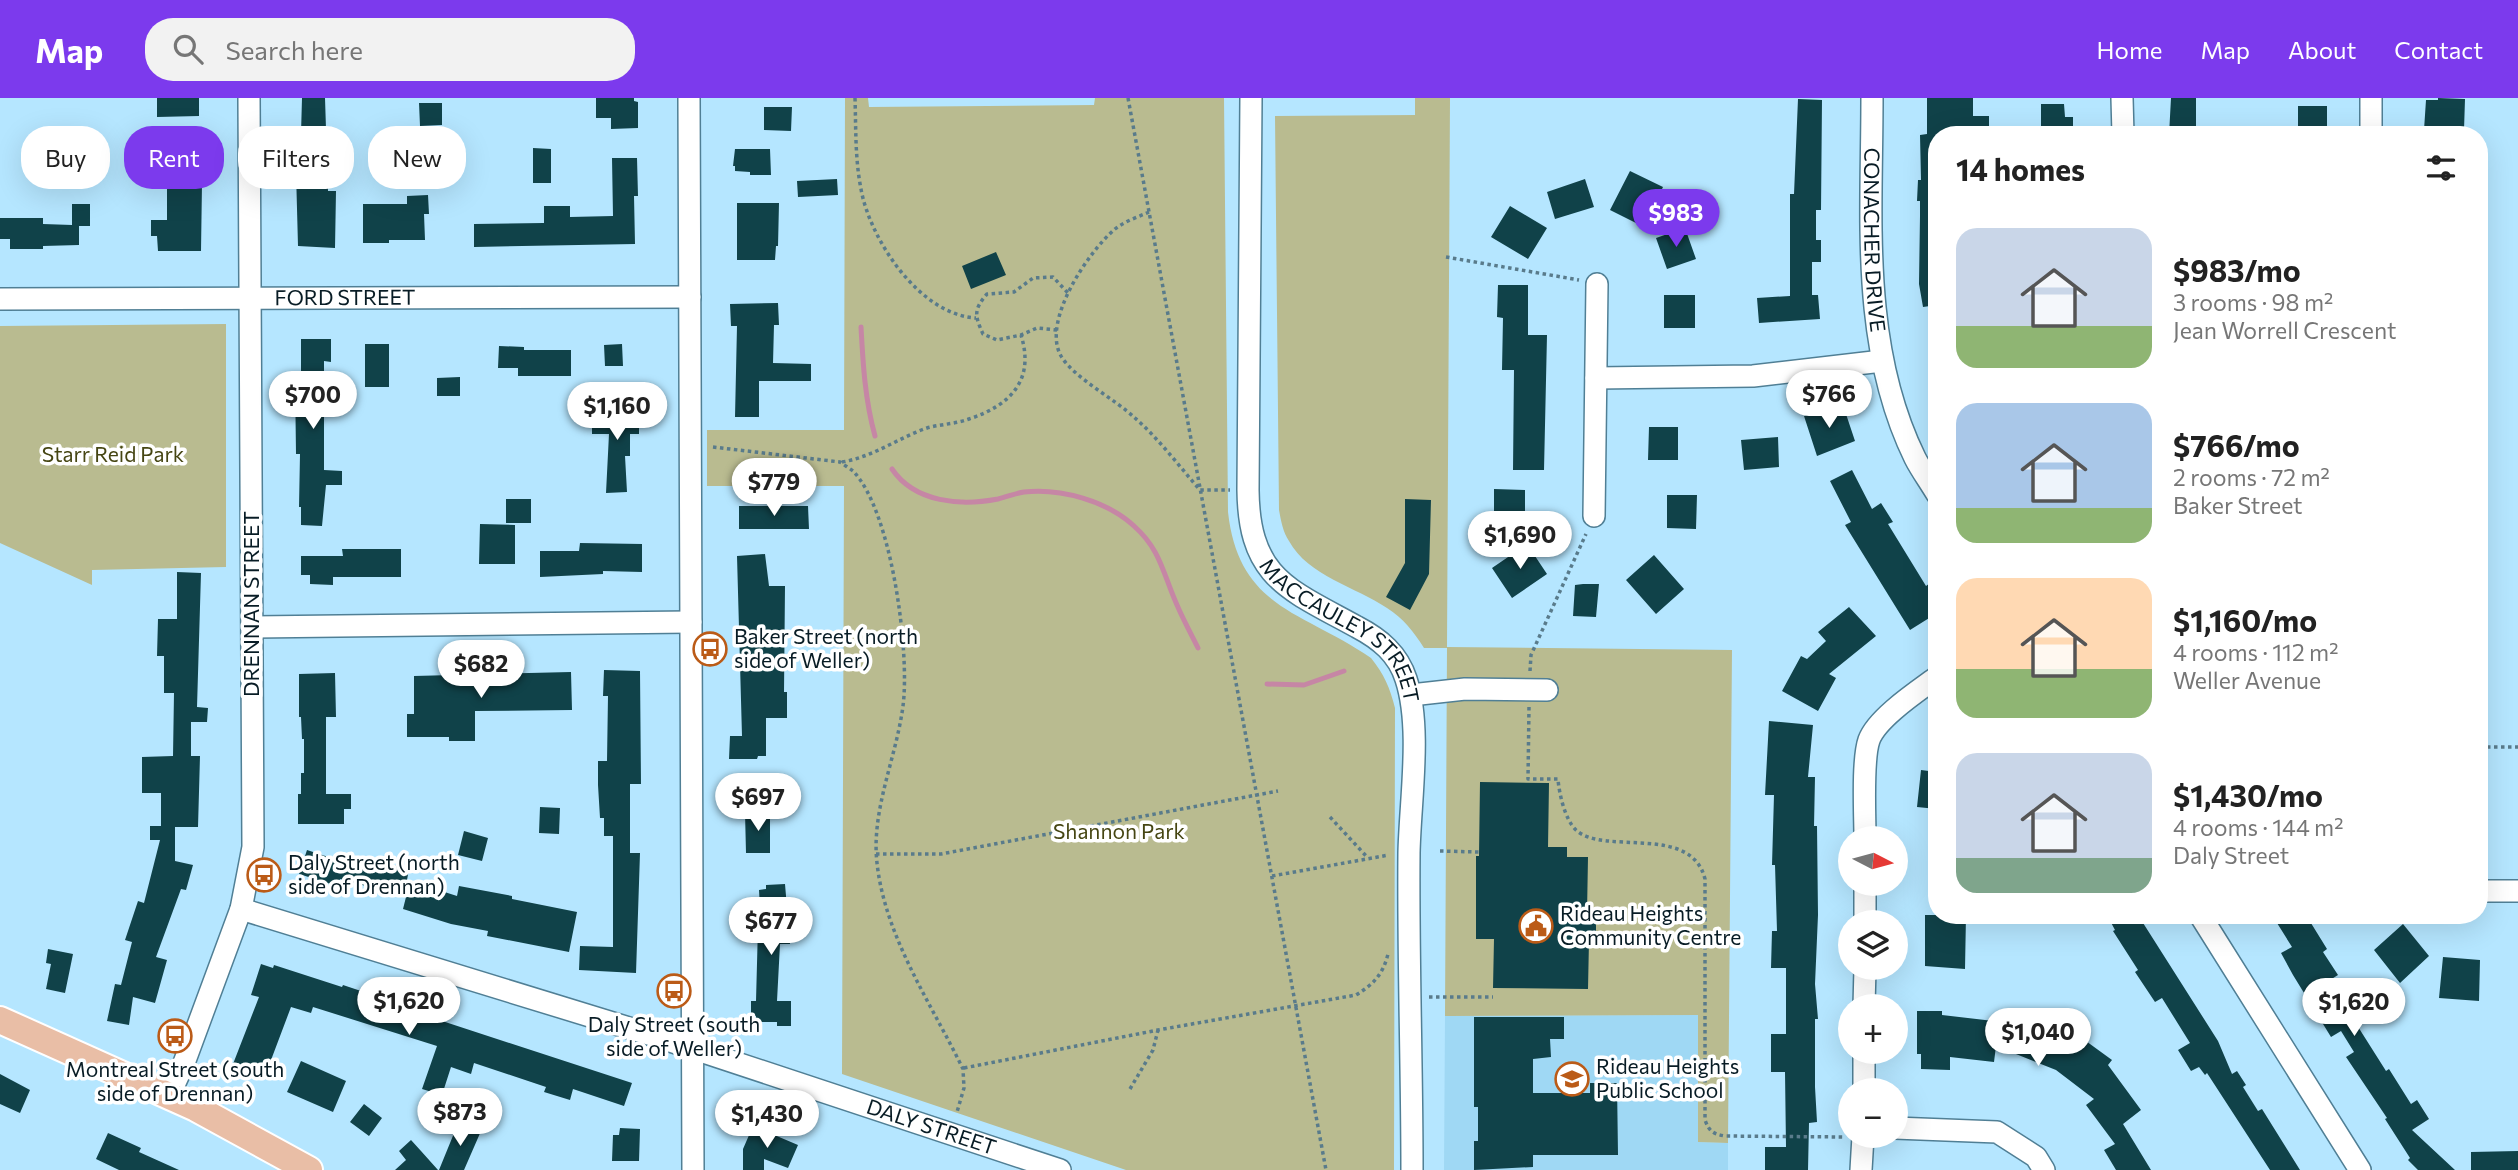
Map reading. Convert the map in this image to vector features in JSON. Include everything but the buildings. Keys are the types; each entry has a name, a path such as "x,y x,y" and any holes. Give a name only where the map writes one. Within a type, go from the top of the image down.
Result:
{"main road":[{"path":"0,1020 169,1096 309,1170"}],"street":[{"name":"DRENNAN STREET","path":"169,1096 184,1063 241,909 253,847 249,98"},
{"path":"689,98 693,1170"},
{"name":"MACCAULEY STREET","path":"1251,98 1250,528 1261,558 1282,583 1368,632 1392,652 1406,677 1411,695 1413,752 1409,916 1412,1170"},
{"name":"CONACHER DRIVE","path":"1872,98 1872,283 1882,361 1898,415 1915,458 1928,480"},
{"path":"2122,98 2123,126"},
{"path":"2371,98 2371,126"},
{"path":"1594,516 1597,284"},
{"name":"FORD STREET","path":"0,299 690,298"},
{"path":"1596,378 1733,377 1882,361"},
{"path":"252,627 691,622"},
{"path":"1865,826 1869,739 1903,701 1928,683"},
{"path":"1411,695 1465,689 1538,690"},
{"path":"2488,891 2518,891"},
{"name":"DALY STREET","path":"241,909 642,1032 1060,1170"},
{"path":"2206,924 2360,1170"},
{"path":"1908,1129 1997,1132 2035,1157 2044,1170"},
{"path":"1861,1170 1862,1148"}],"path":[{"path":"855,98 856,158 861,192 873,226 894,261 916,288 932,302 952,313 964,318 976,318"},
{"path":"1128,98 1326,1170"},
{"path":"1149,212 1113,230 1088,260 1068,293 1056,339 1060,354 1071,369 1138,420 1200,490 1235,490"},
{"path":"1446,257 1597,284"},
{"path":"1058,330 1037,328 998,340 982,334 976,318 978,304 987,294 1014,292 1033,278 1053,277 1068,293"},
{"path":"713,447 840,462 857,460 925,429 970,419 1014,394 1024,373 1027,358 1021,335"},
{"path":"840,462 852,471 862,485 878,519 895,574 900,617 903,705 881,802 876,854 880,882 896,932 963,1069 964,1088 957,1112"},
{"path":"1594,516 1531,655 1538,690 1528,779 1558,779 1560,800 1576,830 1600,841 1660,844 1695,860 1702,868 1705,880 1705,1120 1708,1129 1725,1136 1838,1137"},
{"path":"2488,747 2518,747"},
{"path":"876,854 941,854 1278,791"},
{"path":"1330,817 1368,858"},
{"path":"1440,851 1479,852"},
{"path":"1272,876 1389,854 1389,868"},
{"path":"963,1069 1158,1030 1356,995 1373,985 1384,970 1389,951"},
{"path":"1411,998 1493,997"},
{"path":"1130,1089 1153,1050 1158,1030"}],"shaded area":[{"name":"Rideau Heights Public School","path":"1699,1015 1698,1142 1728,1143 1728,1170 1444,1170 1445,1016"}],"green space":[{"name":"Shannon Park","path":"845,98 868,98 869,107 1094,105 1095,98 1224,98 1228,512 1235,544 1246,570 1260,589 1278,604 1371,658 1386,682 1395,708 1394,1170 1126,1170 842,1074 844,486 707,486 707,430 844,430"},
{"path":"1415,98 1450,98 1447,647 1732,650 1728,1143 1698,1142 1698,1015 1445,1016 1447,648 1424,648 1408,626 1393,612 1320,572 1297,553 1282,526 1279,510 1275,116 1415,115"},
{"name":"Starr Reid Park","path":"226,324 226,567 92,570 92,585 0,543 0,326"}],"waterway":[{"path":"861,327 867,395 875,436"},
{"path":"892,469 913,489 954,502 984,501 1024,492 1053,492 1083,498 1123,517 1150,544 1198,648"},
{"path":"1267,684 1304,685 1344,671"}],"place":[{"name":"Baker Street (north side of Weller)","path":"710,649"},
{"name":"Daly Street (north side of Drennan)","path":"264,875"},
{"name":"Rideau Heights Community Centre","path":"1536,926"},
{"name":"Daly Street (south side of Weller)","path":"674,991"},
{"name":"Montreal Street (south side of Drennan)","path":"175,1036"},
{"name":"Rideau Heights Public School","path":"1572,1079"}]}
